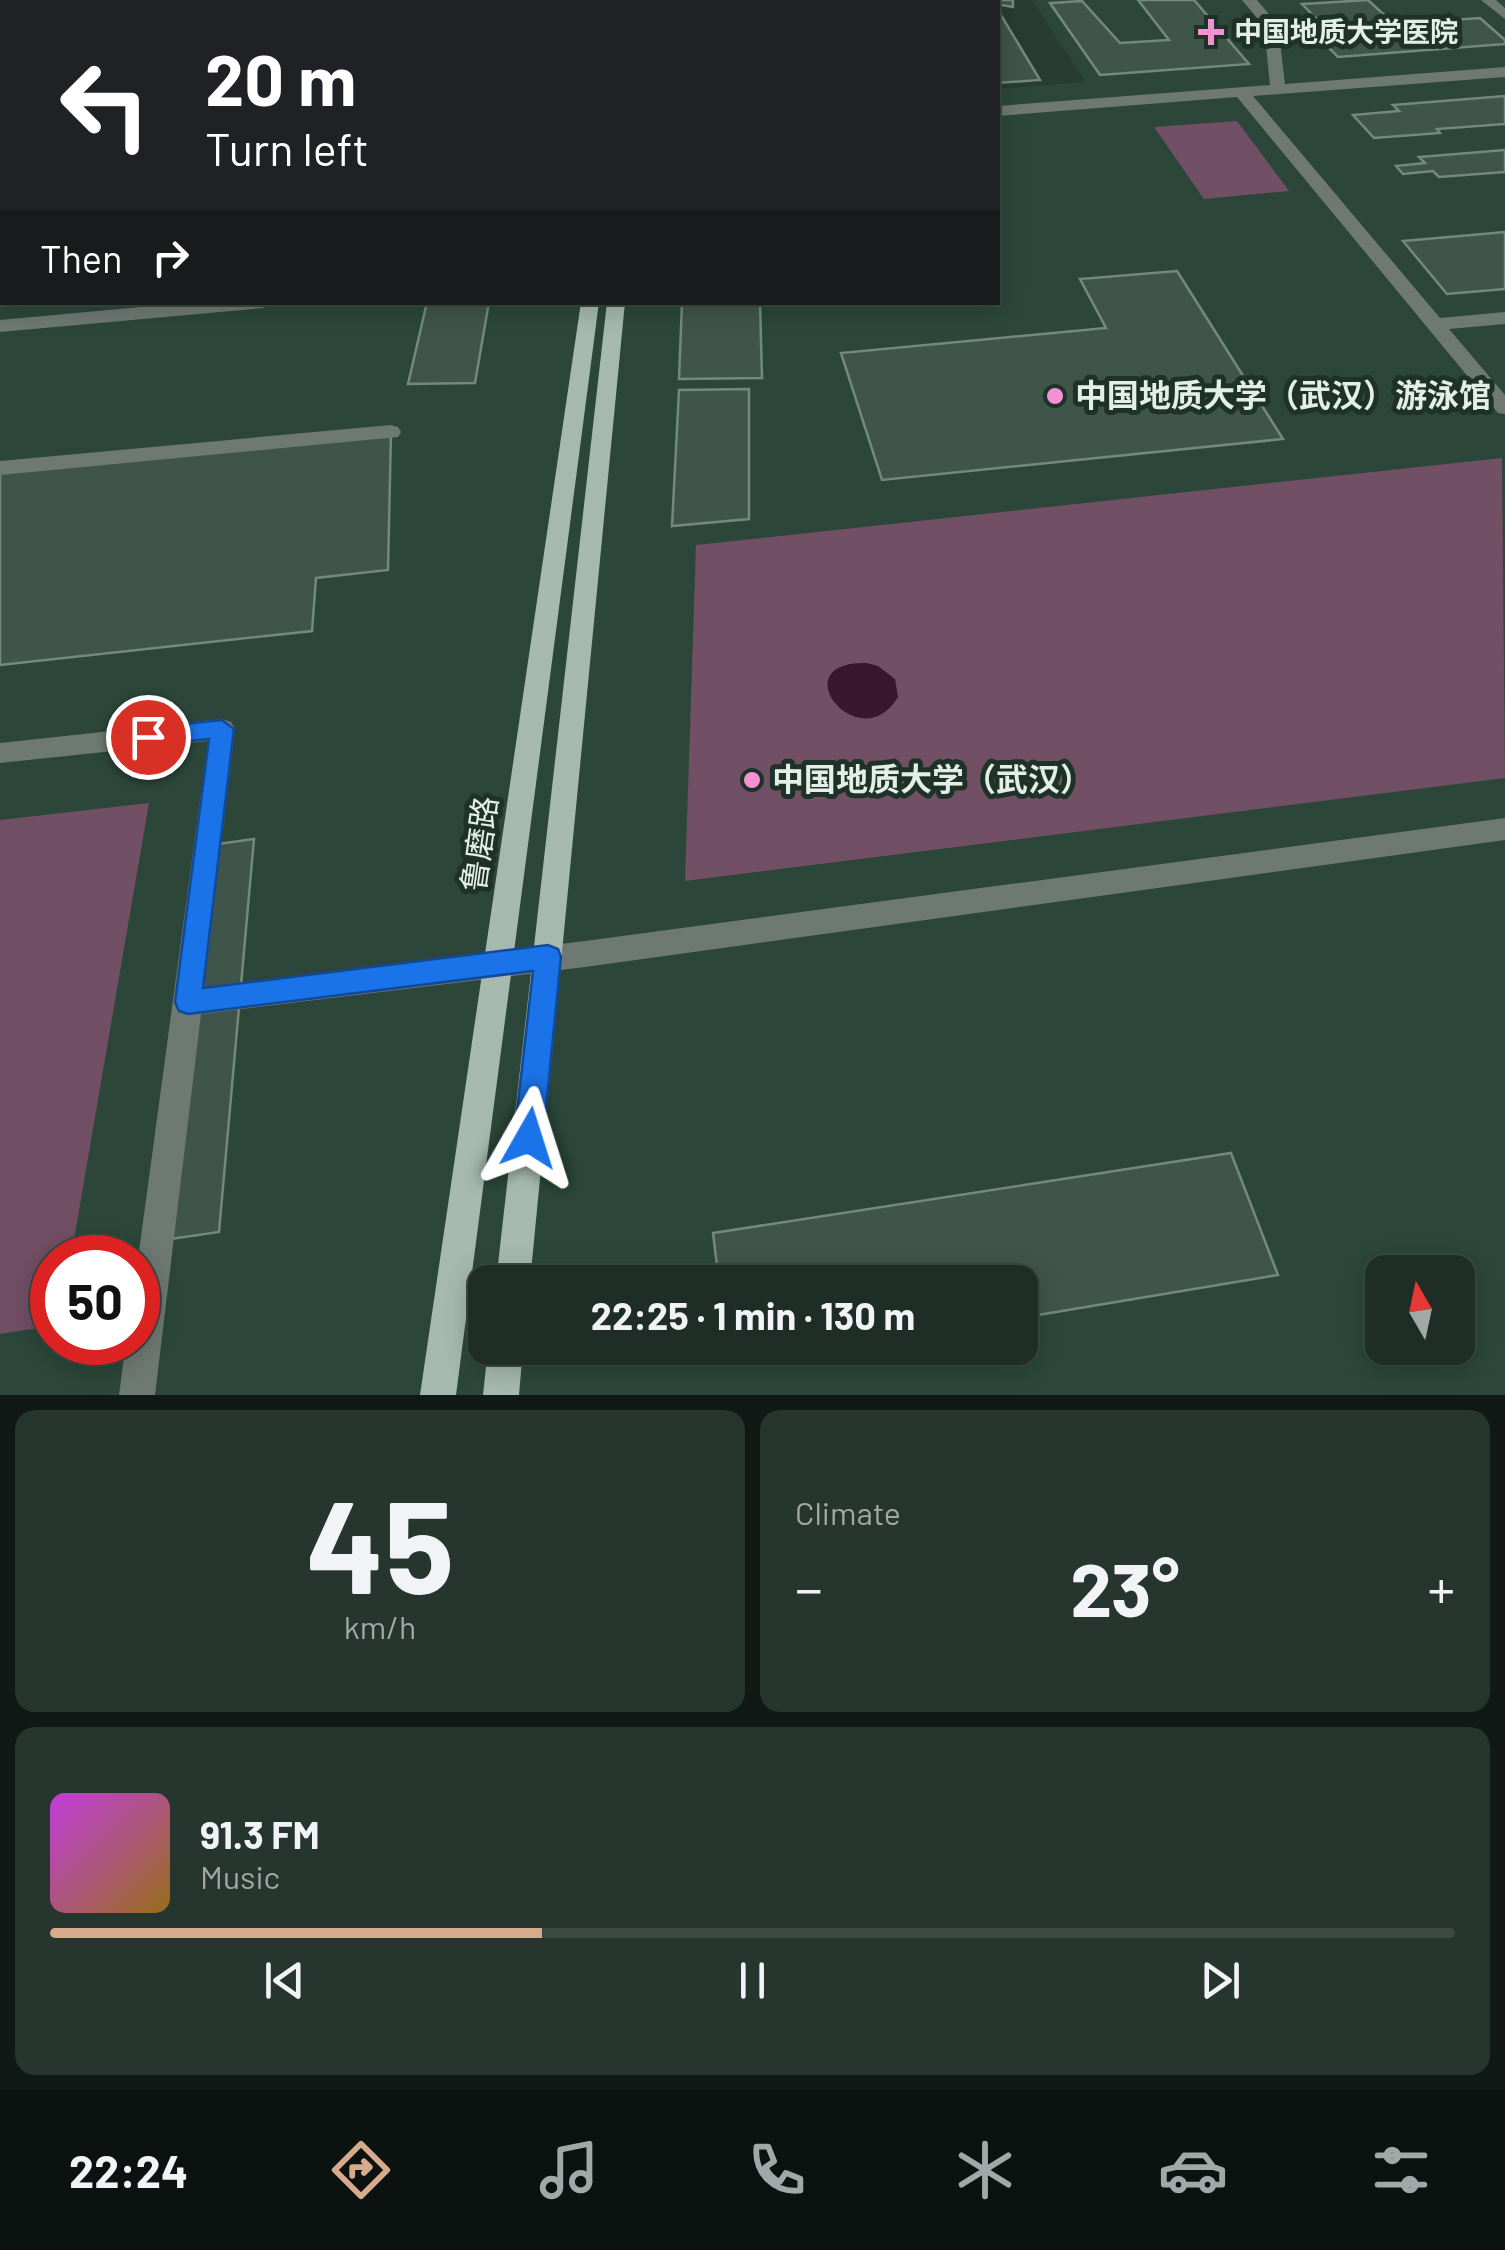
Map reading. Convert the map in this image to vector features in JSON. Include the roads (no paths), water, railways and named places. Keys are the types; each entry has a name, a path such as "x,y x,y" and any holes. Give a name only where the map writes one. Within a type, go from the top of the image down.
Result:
{"main road":[{"name":"鲁磨路","path":"438,1395 590,305"},
{"path":"515,1265 616,305"},
{"path":"501,1395 504,1365"}],"street":[{"path":"1249,0 1271,25 1278,90"},
{"path":"1488,0 1505,15"},
{"path":"1000,111 1505,72"},
{"path":"1242,93 1505,408"},
{"path":"0,326 230,305"},
{"path":"1435,324 1505,318"},
{"path":"0,468 391,432"},
{"path":"0,753 222,729 137,1395"},
{"path":"188,1002 1505,829"}],"place":[{"name":"中国地质大学医院","path":"1211,32"},
{"name":"中国地质大学（武汉）游泳馆","path":"1055,396"},
{"name":"中国地质大学（武汉）","path":"752,780"}]}
